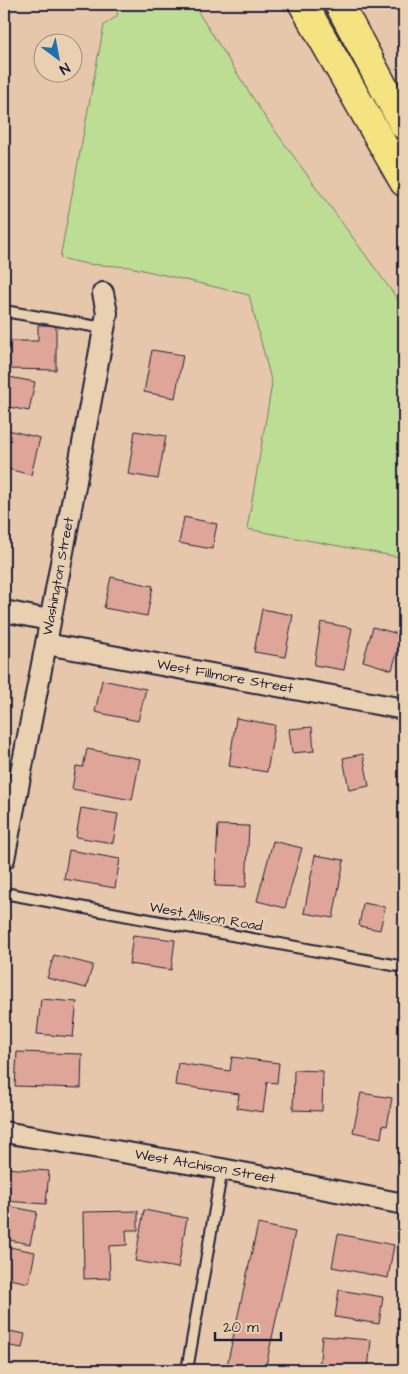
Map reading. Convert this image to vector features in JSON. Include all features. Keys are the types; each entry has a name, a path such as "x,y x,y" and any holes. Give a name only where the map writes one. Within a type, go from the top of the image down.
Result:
{"highway":[{"path":"303,4 404,182"},
{"path":"339,4 404,125"}],"street":[{"name":"Washington Street","path":"4,859 107,313 103,293"},
{"path":"4,611 50,620"},
{"name":"West Fillmore Street","path":"46,644 404,709"},
{"name":"West Atchison Street","path":"4,1132 222,1168 404,1204"}],"lane":[{"path":"4,311 104,328"},
{"name":"West Allison Road","path":"4,893 404,968"},
{"path":"187,1370 222,1168"}],"green space":[{"path":"118,4 193,4 265,117 404,308 404,558 247,529 272,384 249,295 130,267 87,264 60,258 104,25 117,16"}],"building":[{"path":"38,325 56,325 56,370 9,369 9,341 38,341"},
{"path":"152,350 183,355 175,398 144,392"},
{"path":"4,376 35,382 29,411 4,406"},
{"path":"4,429 40,438 31,475 4,468"},
{"path":"135,431 166,436 158,479 128,474"},
{"path":"184,517 217,524 212,549 179,543"},
{"path":"111,577 153,586 147,616 104,608"},
{"path":"262,609 293,615 285,657 254,652"},
{"path":"321,622 352,628 344,670 314,665"},
{"path":"373,627 402,635 392,670 363,661"},
{"path":"4,629 8,630 4,644"},
{"path":"102,680 146,689 138,721 95,712"},
{"path":"236,718 275,725 267,772 229,766"},
{"path":"312,727 314,751 292,753 289,729"},
{"path":"87,749 140,759 132,800 72,789 76,766 83,767"},
{"path":"363,754 369,786 349,790 343,758"},
{"path":"81,808 118,814 113,843 76,837"},
{"path":"218,825 249,826 246,887 215,886"},
{"path":"273,841 302,848 285,908 257,901"},
{"path":"69,850 120,859 115,888 64,879"},
{"path":"315,855 344,860 333,918 304,913"},
{"path":"363,903 385,907 380,930 359,926"},
{"path":"133,935 175,940 171,970 129,964"},
{"path":"54,955 93,965 86,988 47,978"},
{"path":"41,999 77,1002 73,1037 37,1034"},
{"path":"17,1052 82,1054 81,1088 15,1086"},
{"path":"232,1057 279,1063 277,1083 267,1082 263,1112 237,1108 239,1094 175,1085 178,1063 230,1071"},
{"path":"294,1070 323,1071 322,1111 293,1110"},
{"path":"361,1093 392,1098 387,1126 383,1125 381,1138 353,1132"},
{"path":"4,1168 49,1171 46,1204 4,1201"},
{"path":"4,1205 37,1212 30,1244 4,1239"},
{"path":"144,1210 187,1218 178,1268 135,1261"},
{"path":"138,1211 138,1230 126,1230 127,1245 109,1246 110,1278 84,1279 83,1212"},
{"path":"258,1224 295,1232 265,1370 226,1370"},
{"path":"338,1234 394,1245 388,1278 332,1267"},
{"path":"4,1246 35,1252 29,1283 4,1278"},
{"path":"4,1281 10,1282 4,1314"},
{"path":"339,1290 383,1297 379,1324 335,1317"},
{"path":"4,1330 25,1334 22,1348 10,1346 7,1364 4,1363"},
{"path":"322,1336 371,1340 368,1370 319,1370"}]}
